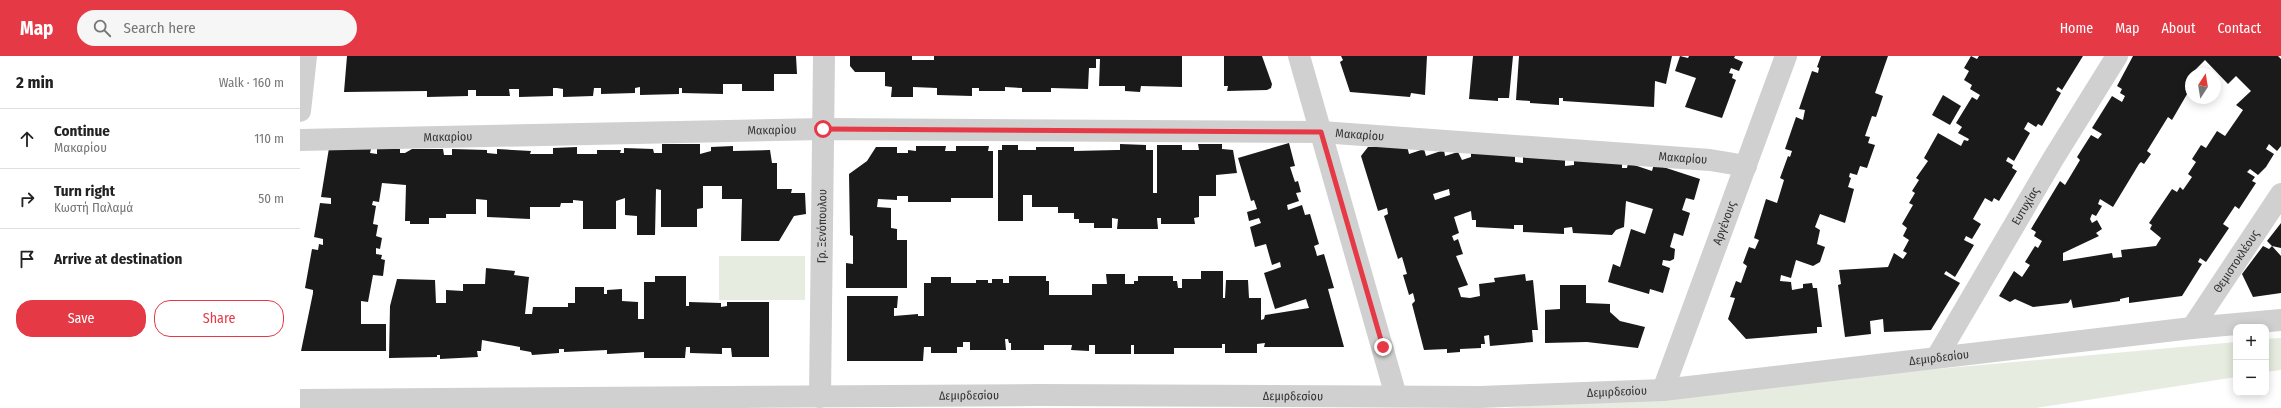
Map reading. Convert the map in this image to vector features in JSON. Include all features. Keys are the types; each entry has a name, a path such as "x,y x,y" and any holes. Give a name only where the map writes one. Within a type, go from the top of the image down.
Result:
{"street":[{"path":"300,111 306,56"},
{"name":"Γρ. Ξενόπουλου","path":"820,397 824,56"},
{"path":"1299,56 1396,396"},
{"name":"Αργένους","path":"1662,390 1786,56"},
{"name":"Ευτυχίας","path":"1937,357 2053,159 2117,56"},
{"name":"Μακαρίου","path":"300,140 823,129 1321,132 1710,160 1746,166"},
{"name":"Θεμιστοκλέους","path":"2192,328 2281,194"},
{"name":"Δεμιρδεσίου","path":"300,400 1038,395 1480,397 1662,390 2192,328 2281,320"},
{"path":"300,404 301,408"}],"shaded area":[{"path":"719,256 805,256 805,300 719,300"},
{"path":"2281,338 2281,370 2269,372 2269,339"},
{"path":"2233,342 2233,377 2036,408 1505,408"}],"building":[{"path":"347,56 796,56 797,74 774,74 774,91 742,91 742,84 723,84 723,94 682,93 682,88 679,88 679,94 640,95 640,87 635,88 635,93 601,94 601,88 594,88 593,96 563,97 563,89 553,88 553,96 519,97 519,89 509,89 510,96 476,96 476,90 468,90 468,96 427,97 427,91 344,92"},
{"path":"850,56 912,56 912,60 934,60 934,56 1182,56 1182,87 1141,86 1140,92 1125,91 1125,86 1099,86 1100,59 1096,59 1096,68 1089,68 1088,89 1051,88 1051,92 1022,92 1022,88 1005,87 1005,91 979,91 979,88 972,88 972,96 937,95 937,88 913,87 913,97 891,97 892,87 885,86 885,72 855,72 850,66"},
{"path":"1224,56 1262,56 1272,84 1271,88 1267,90 1227,91 1228,86 1224,86"},
{"path":"1341,56 1427,56 1425,95 1411,93 1410,97 1350,92 1340,62 1343,60"},
{"path":"1473,56 1513,56 1509,98 1498,98 1498,101 1469,99"},
{"path":"1519,56 1672,56 1666,84 1655,81 1654,107 1563,101 1563,98 1559,98 1559,105 1530,103 1530,101 1516,100"},
{"path":"1680,56 1688,58 1689,56 1735,56 1734,58 1743,62 1739,71 1731,68 1729,73 1733,74 1732,78 1736,80 1722,118 1685,107 1696,78 1675,71"},
{"path":"1821,56 1888,56 1875,93 1883,96 1876,117 1872,116 1865,136 1870,137 1868,143 1875,145 1867,168 1860,166 1857,175 1850,173 1849,177 1851,178 1848,187 1854,189 1845,223 1820,214 1815,227 1820,230 1817,244 1825,247 1820,262 1813,266 1796,260 1791,278 1781,275 1780,281 1791,282 1792,290 1803,288 1803,284 1812,283 1813,288 1817,288 1822,327 1817,327 1817,333 1746,339 1728,319 1735,298 1730,297 1736,281 1741,283 1747,266 1743,263 1749,247 1755,249 1759,240 1754,238 1766,199 1777,203 1784,180 1780,178 1788,156 1790,157 1792,151 1785,149 1796,117 1803,120 1805,110 1799,109 1812,71 1818,73 1819,68 1817,67"},
{"path":"1971,56 1977,59 1979,56 2083,56 2062,90 2058,87 2056,90 2061,93 2042,126 2038,124 2036,127 2028,122 2024,129 2030,133 2014,161 2008,157 2006,161 2013,165 2012,168 2017,171 1999,201 1994,198 1992,202 1985,198 1973,219 1981,224 1972,239 1966,236 1964,240 1974,245 1955,277 1946,271 1944,274 1960,283 1931,330 1884,332 1883,319 1870,321 1871,334 1845,337 1838,285 1841,284 1839,270 1888,267 1894,253 1903,259 1907,253 1903,251 1909,240 1903,236 1907,228 1902,224 1913,205 1909,203 1915,193 1912,191 1919,180 1916,178 1928,161 1924,158 1938,133 1961,146 1964,140 1968,141 1969,139 1958,133 1962,127 1956,123 1972,97 1977,100 1980,95 1970,89 1972,85 1964,80 1969,71 1964,68"},
{"path":"2133,56 2278,56 2281,59 2281,146 2277,151 2269,144 2266,149 2274,154 2266,167 2258,175 2250,169 2247,172 2255,177 2252,181 2256,183 2239,209 2235,206 2223,224 2229,228 2206,262 2200,258 2198,262 2202,264 2182,296 2129,303 2129,297 2120,299 2120,301 2073,308 2071,299 2068,303 2033,307 2015,299 2010,302 1999,296 2014,271 2022,277 2030,265 2025,262 2035,246 2038,248 2042,241 2034,236 2036,232 2031,229 2060,181 2065,185 2080,160 2077,157 2091,135 2098,139 2102,134 2092,128 2112,96 2122,102 2125,96 2120,93 2122,89 2117,86","holes":["2205,60 2213,68 2221,68 2221,77 2228,84 2236,76 2251,91 2236,105 2243,110 2225,136 2217,131 2206,148 2201,145 2192,159 2196,162 2188,174 2192,177 2183,190 2180,187 2177,192 2172,189 2149,223 2152,225 2150,229 2161,238 2156,246 2121,250 2122,257 2113,258 2112,253 2063,261 2063,253 2099,236 2096,233 2102,229 2097,220 2092,223 2090,219 2092,214 2096,216 2102,206 2098,204 2100,199 2113,207 2139,164 2141,162 2144,164 2151,154 2147,151 2168,117 2172,120 2185,98 2185,68 2197,68"]},
{"path":"1943,95 1961,106 1950,125 1932,115"},
{"path":"1289,143 1295,166 1290,167 1295,182 1298,181 1301,192 1296,193 1299,201 1287,205 1288,210 1302,205 1305,215 1310,214 1319,244 1314,246 1317,256 1324,254 1334,288 1328,289 1344,347 1264,347 1265,343 1257,344 1257,353 1225,353 1225,344 1222,344 1222,348 1174,348 1174,354 1134,354 1134,345 1131,345 1131,354 1095,354 1095,345 1089,345 1089,351 1071,350 1072,345 1044,345 1044,350 1011,350 1011,343 1009,343 1008,339 1005,339 1006,350 970,350 970,342 963,342 963,347 957,347 957,353 931,353 931,347 924,347 923,361 847,361 847,296 898,296 897,308 894,308 894,316 918,314 918,316 924,316 924,283 931,283 931,277 951,277 951,283 976,283 976,280 988,280 988,283 992,283 992,279 1003,279 1003,283 1009,283 1009,276 1046,276 1046,281 1049,281 1049,295 1092,295 1092,284 1107,284 1106,274 1125,274 1125,284 1134,284 1134,281 1138,281 1138,276 1173,276 1173,281 1177,281 1178,288 1182,288 1182,279 1201,279 1201,271 1223,271 1223,298 1225,298 1226,280 1248,280 1249,298 1261,298 1261,320 1264,319 1265,315 1309,308 1306,299 1275,309 1264,273 1281,267 1280,262 1272,265 1266,244 1255,247 1250,227 1261,223 1259,218 1249,221 1247,212 1257,209 1254,200 1251,201 1238,158"},
{"path":"662,144 700,144 700,154 711,151 711,147 733,146 733,151 770,150 772,163 777,163 777,189 792,189 791,193 805,193 806,214 794,216 779,241 741,241 742,199 722,199 722,186 703,186 703,208 697,209 697,227 661,227 661,190 656,189 655,235 637,235 637,216 625,215 625,198 616,201 616,229 583,229 583,201 573,200 573,203 561,203 560,207 530,207 530,219 487,217 487,200 476,199 476,214 446,214 446,218 429,218 429,224 410,224 410,221 405,221 406,185 382,183 379,202 373,201 372,205 376,206 373,224 378,225 376,236 382,238 380,249 376,248 376,254 382,255 381,259 385,260 383,276 373,275 368,302 361,301 361,324 386,324 386,351 301,351 313,293 313,290 305,288 312,249 318,250 319,244 323,245 323,239 314,237 320,203 331,204 331,198 321,197 329,148 371,149 370,153 377,154 377,148 400,149 400,153 405,153 412,149 443,149 444,155 452,155 452,149 487,150 487,153 497,154 497,149 531,151 530,154 553,154 553,148 577,147 577,154 597,154 597,150 621,150 620,153 624,153 624,148 653,149 654,153 662,153"},
{"path":"1120,144 1146,145 1146,150 1153,150 1153,193 1157,193 1157,145 1182,145 1182,150 1199,150 1198,144 1222,144 1222,149 1233,150 1237,173 1216,175 1216,196 1199,196 1199,217 1194,218 1195,224 1161,224 1161,218 1157,218 1158,229 1117,229 1118,219 1112,218 1112,228 1094,228 1094,223 1079,223 1079,219 1074,219 1074,213 1058,213 1058,207 1032,207 1032,195 1023,195 1023,221 998,221 998,150 1002,150 1002,145 1018,145 1018,150 1036,150 1036,147 1074,147 1074,151 1120,150"},
{"path":"916,146 946,146 945,151 956,151 956,146 989,146 988,151 993,151 993,198 951,198 951,202 908,202 908,196 897,196 897,200 878,199 877,207 891,208 891,228 897,229 897,240 907,240 907,288 846,288 846,263 853,264 853,236 850,235 849,174 867,161 876,147 897,147 897,153 908,153 908,150 916,151"},
{"path":"1407,146 1409,154 1424,149 1426,156 1444,150 1445,156 1458,152 1462,160 1471,157 1471,153 1515,153 1515,162 1523,163 1523,156 1565,158 1565,166 1574,165 1574,160 1622,163 1622,168 1627,168 1628,163 1652,171 1654,164 1700,179 1694,200 1686,198 1682,210 1690,213 1683,236 1674,233 1670,247 1675,249 1674,259 1670,261 1663,260 1662,265 1670,268 1663,293 1650,289 1649,294 1608,282 1613,264 1620,267 1631,229 1645,234 1653,209 1626,201 1624,227 1616,230 1612,235 1573,233 1572,227 1564,228 1564,234 1523,232 1523,225 1514,225 1514,229 1476,227 1476,220 1472,220 1471,211 1454,217 1459,233 1452,236 1454,241 1458,239 1463,254 1456,256 1468,285 1458,288 1461,297 1470,298 1480,296 1479,284 1495,282 1494,278 1525,274 1526,281 1533,280 1538,330 1532,330 1533,342 1490,346 1489,335 1484,336 1485,344 1481,344 1481,348 1460,349 1460,352 1447,353 1447,349 1424,350 1412,304 1415,301 1413,293 1409,295 1403,275 1407,274 1402,257 1398,259 1384,216 1388,214 1387,208 1378,211 1361,156 1368,147","holes":["1449,189 1450,195 1435,200 1433,194"]},
{"path":"2281,223 2281,248 2272,246 2267,241"},
{"path":"2263,246 2269,249 2272,246 2281,256 2281,293 2253,297 2242,274"},
{"path":"486,268 515,271 514,275 529,277 525,314 532,314 533,307 568,307 568,303 575,303 575,287 604,287 604,294 607,294 607,290 622,289 622,301 638,302 638,319 644,319 644,282 655,282 655,276 686,276 686,306 689,306 689,302 721,303 721,307 727,306 727,302 769,302 769,357 732,357 731,348 722,348 722,354 690,353 690,347 686,347 685,358 644,358 644,352 607,354 607,350 564,352 564,349 559,349 559,353 532,355 531,352 520,350 520,347 482,340 481,351 477,351 478,357 440,359 440,355 437,355 437,357 389,358 390,306 397,279 435,280 436,303 446,303 446,290 463,291 463,284 485,284"},
{"path":"1560,285 1586,285 1586,303 1610,304 1610,312 1620,321 1645,327 1638,348 1587,342 1545,343 1545,310 1560,309"}],"route":[{"path":"823,129 1321,132 1383,347"}]}
